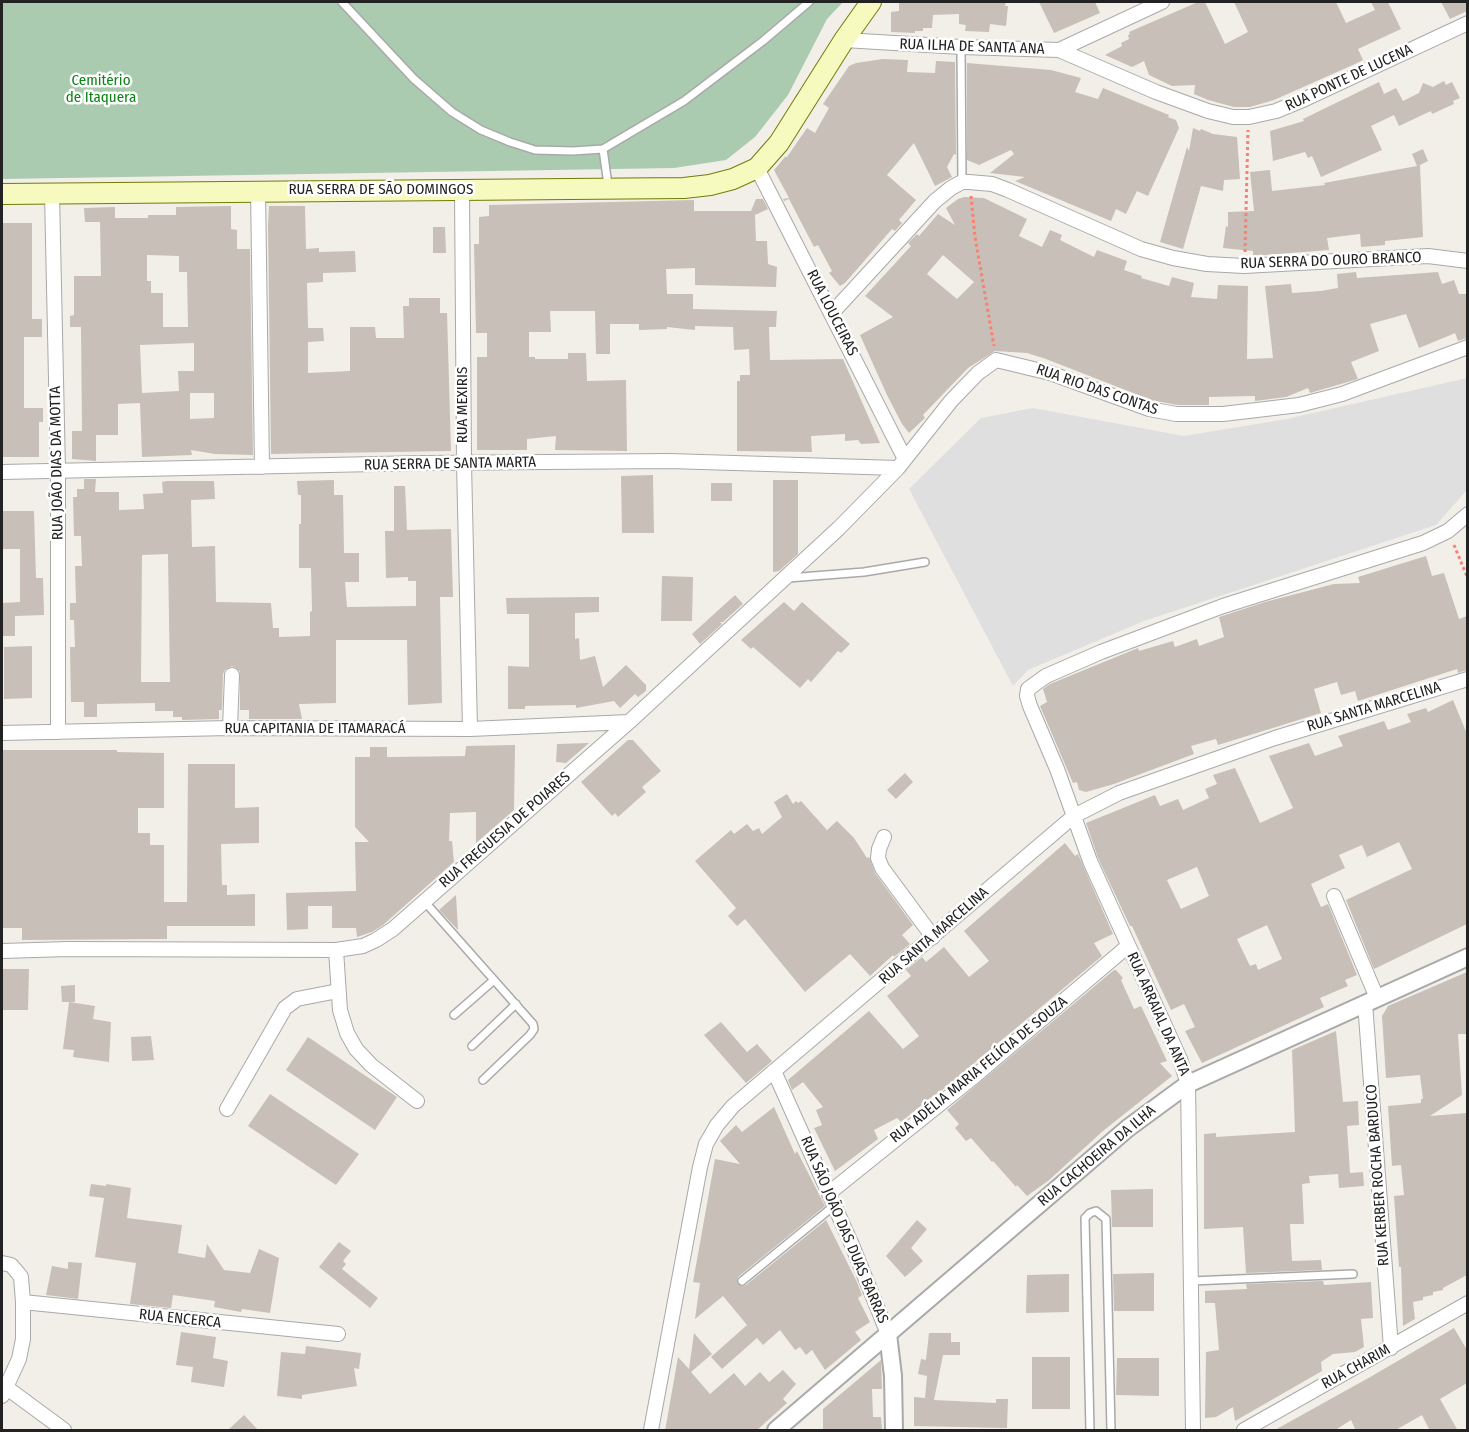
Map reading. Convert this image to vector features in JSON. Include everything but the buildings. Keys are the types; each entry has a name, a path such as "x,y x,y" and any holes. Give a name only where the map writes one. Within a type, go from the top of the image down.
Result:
{"main road":[{"path":"757,168 779,143 844,40 871,2"},
{"name":"RUA SERRA DE SÃO DOMINGOS","path":"2,194 684,188 733,179 757,168"}],"street":[{"name":"RUA ILHA DE SANTA ANA","path":"844,40 1059,50 1162,2"},
{"name":"RUA PONTE DE LUCENA","path":"1059,50 1156,92 1208,111 1233,117 1249,117 1276,111 1305,99 1467,23"},
{"name":"RUA LOUCEIRAS","path":"757,168 832,313 902,463"},
{"name":"RUA SERRA DO OURO BRANCO","path":"966,182 992,184 1142,249 1207,264 1244,266 1428,256 1467,261"},
{"path":"832,313 935,201 951,188 966,182"},
{"name":"RUA MEXIRIS","path":"462,189 464,463 470,729"},
{"path":"258,190 262,467"},
{"name":"RUA JOÃO DIAS DA MOTTA","path":"52,194 58,471 58,732"},
{"name":"RUA RIO DAS CONTAS","path":"996,360 1050,373 1149,409 1176,414 1223,414 1299,405 1342,394 1467,347"},
{"path":"902,463 951,401 978,373 996,360"},
{"name":"RUA SERRA DE SANTA MARTA","path":"2,472 464,463 719,461 902,463"},
{"name":"RUA FREGUESIA DE POIARES","path":"2,951 68,949 336,950 363,946 376,940 393,929 629,722 868,500 902,463"},
{"path":"1448,531 1467,514"},
{"name":"RUA ARRAIAL DA ANTA","path":"1193,1431 1188,1084 1180,1059 1090,861 1027,696 1028,688 1046,676 1101,652 1223,606 1402,551 1448,531"},
{"path":"230,728 232,675"},
{"name":"RUA SANTA MARCELINA","path":"651,1431 693,1200 706,1144 717,1125 734,1106 1074,816 1119,793 1275,738 1467,679"},
{"name":"RUA CAPITANIA DE ITAMARACÁ","path":"2,734 230,728 470,729 629,722"},
{"path":"884,837 878,858 882,868 933,937"},
{"name":"RUA KERBER ROCHA BARDUCO","path":"1334,896 1371,1001 1391,1348"},
{"name":"RUA ADÉLIA MARIA FELÍCIA DE SOUZA","path":"832,1199 1128,946"},
{"path":"336,950 340,1010 347,1033 356,1049 371,1065 417,1101"},
{"name":"RUA CACHOEIRA DA ILHA","path":"776,1431 1128,1128 1188,1084 1467,957"},
{"path":"227,1109 285,1008 297,999 338,992"},
{"name":"RUA SÃO JOÃO DAS DUAS BARRAS","path":"774,1071 832,1199 888,1334 894,1431"},
{"path":"3,1263 16,1269 21,1277 23,1302 23,1340 19,1359 4,1392 64,1431"},
{"name":"RUA ENCERCA","path":"23,1302 338,1334"},
{"name":"RUA CHARIM","path":"1244,1431 1467,1303"}],"lane":[{"path":"342,2 414,79 452,111 481,130 536,150 573,151 603,149 684,101 763,41 809,2"},
{"path":"961,47 966,182"},
{"path":"603,149 608,188"},
{"path":"785,578 864,572 925,562"},
{"path":"424,901 533,1024 534,1029 483,1080"},
{"path":"454,1015 494,980"},
{"path":"472,1046 516,1004"},
{"path":"742,1281 832,1199"},
{"path":"1090,1431 1085,1218 1090,1212 1096,1211 1106,1219 1111,1431"},
{"path":"1192,1281 1353,1274"}],"path":[{"path":"1244,266 1249,117"},
{"path":"966,182 996,360"},
{"path":"1448,531 1467,579"}],"shaded area":[{"path":"1467,378 1467,490 1436,525 1144,621 1028,670 1013,686 909,489 981,418 1033,408 1184,436 1287,419"}],"green space":[{"name":"Cemitério de Itaquera","path":"2,2 843,2 827,19 788,95 755,137 726,160 674,168 2,179"}]}
